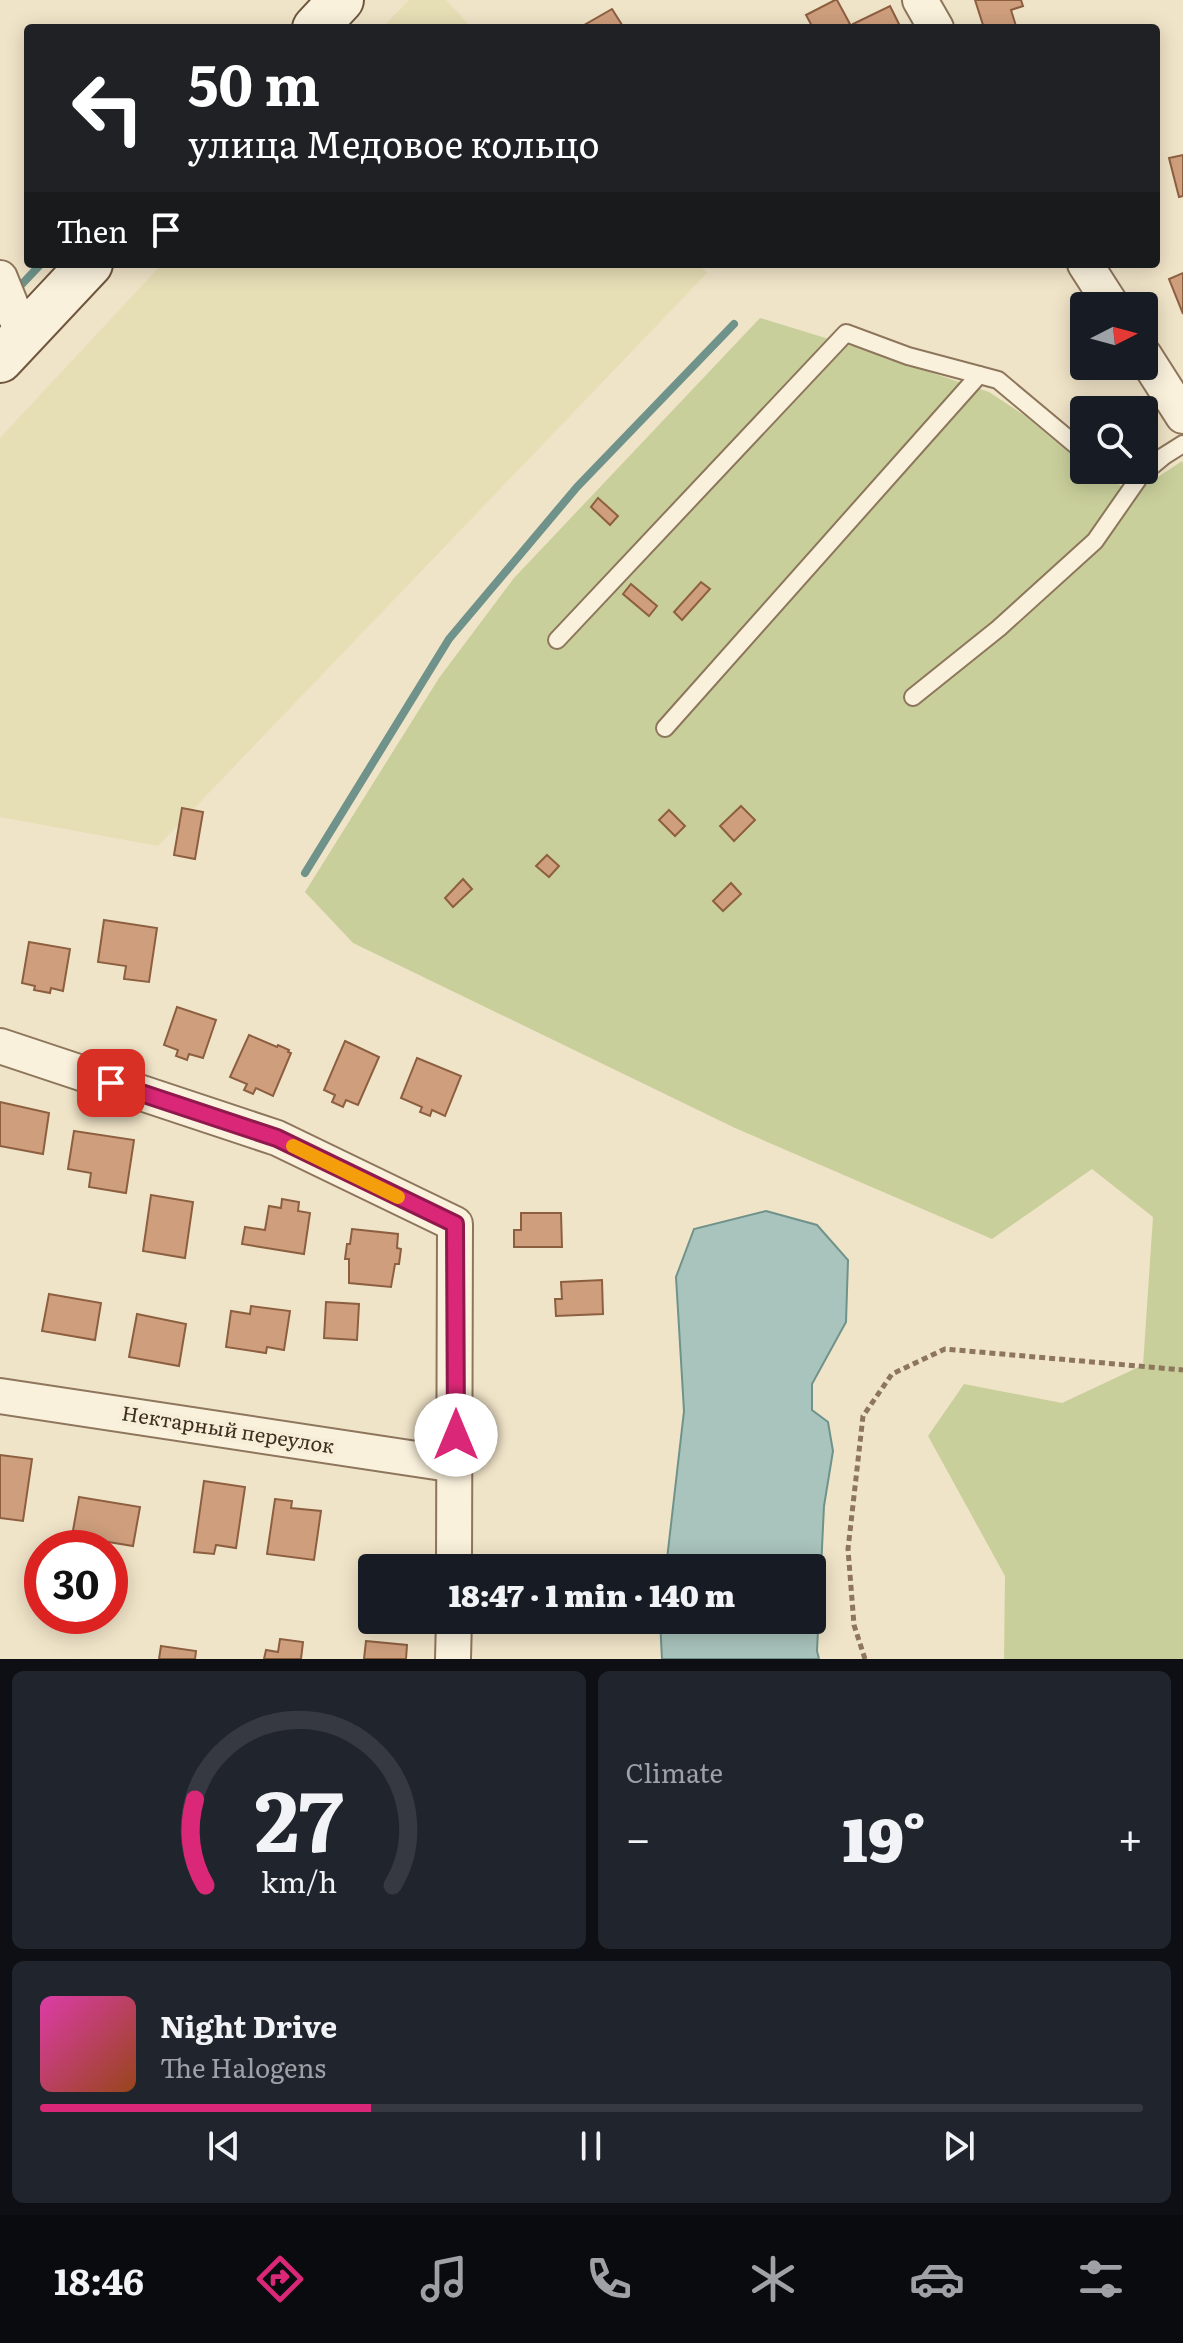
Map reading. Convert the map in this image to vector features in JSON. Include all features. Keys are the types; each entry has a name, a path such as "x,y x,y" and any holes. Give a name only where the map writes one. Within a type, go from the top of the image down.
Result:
{"main road":[{"path":"319,24 341,0"},
{"path":"12,347 86,268"}],"street":[{"path":"920,0 934,24"},
{"path":"1088,268 1103,292"},
{"path":"0,278 12,347"},
{"path":"1158,377 1183,416"},
{"path":"0,1046 277,1138 455,1224 454,1554"},
{"name":"Нектарный переулок","path":"0,1396 456,1465"},
{"path":"453,1659 454,1634"}],"lane":[{"path":"557,640 846,333 908,356 998,380 1070,440"},
{"path":"665,728 979,375"},
{"path":"1158,461 1183,444"},
{"path":"913,697 999,628 1095,541 1135,484"}],"path":[{"path":"865,1659 854,1625 848,1549 863,1416 892,1374 945,1349 1183,1370"}],"shaded area":[{"path":"409,0 446,0 468,24 386,24"},
{"path":"158,268 702,268 707,273 158,846 0,817 0,438"}],"green space":[{"path":"760,318 989,392 1024,415 1070,453 1070,484 1118,484 1134,493 1148,484 1158,484 1158,477 1182,461 1183,1659 1004,1659 1005,1576 928,1436 964,1384 1062,1403 1143,1365 1153,1217 1092,1169 992,1239 735,1128 353,943 305,892 439,678 514,578"}],"water":[{"path":"766,1211 817,1225 848,1260 846,1322 812,1384 812,1410 828,1422 833,1451 824,1506 822,1554 668,1554 684,1411 676,1277 694,1229"},
{"path":"661,1634 818,1634 819,1659 662,1659"}],"building":[{"path":"837,0 850,24 811,24 806,15"},
{"path":"975,0 1021,0 1023,6 1011,10 1015,24 983,24"},
{"path":"890,6 899,24 853,24"},
{"path":"612,9 621,24 586,24"},
{"path":"1183,155 1183,196 1179,197 1169,158"},
{"path":"1183,273 1183,314 1169,279"},
{"path":"598,498 618,516 610,525 591,507"},
{"path":"701,582 710,589 682,620 674,612"},
{"path":"631,584 657,606 649,616 623,594"},
{"path":"741,806 755,820 734,841 720,826"},
{"path":"182,808 203,812 195,859 174,855"},
{"path":"669,810 685,826 675,836 659,820"},
{"path":"547,855 559,866 549,877 536,866"},
{"path":"463,879 472,889 453,907 445,898"},
{"path":"731,883 741,894 723,911 713,901"},
{"path":"104,920 157,928 149,982 124,979 126,966 98,962"},
{"path":"29,942 70,949 63,991 51,988 50,993 34,990 35,986 22,983"},
{"path":"177,1007 216,1020 203,1058 189,1054 187,1060 176,1056 178,1050 164,1045"},
{"path":"249,1035 291,1053 273,1096 256,1088 253,1094 244,1090 247,1084 230,1077"},
{"path":"345,1041 379,1057 358,1105 346,1100 343,1107 332,1102 335,1095 324,1090"},
{"path":"417,1058 461,1076 445,1116 432,1110 430,1116 420,1112 422,1107 401,1098"},
{"path":"0,1102 49,1113 43,1154 0,1146"},
{"path":"74,1131 134,1140 126,1193 89,1187 91,1173 68,1169"},
{"path":"151,1195 193,1202 185,1258 143,1251"},
{"path":"282,1199 299,1202 298,1211 310,1213 304,1254 242,1244 245,1227 265,1230 269,1206 281,1208"},
{"path":"521,1213 561,1213 562,1247 514,1247 514,1230 521,1230"},
{"path":"352,1229 398,1234 397,1248 401,1249 391,1287 349,1283 349,1259 345,1259"},
{"path":"602,1280 603,1314 556,1316 555,1299 562,1299 561,1282"},
{"path":"49,1294 101,1303 95,1340 42,1331"},
{"path":"326,1302 359,1304 357,1340 324,1338"},
{"path":"251,1306 290,1311 284,1350 267,1347 266,1353 226,1347 231,1311 250,1314"},
{"path":"137,1314 186,1324 179,1366 129,1357"},
{"path":"0,1455 32,1459 23,1521 0,1518"},
{"path":"204,1481 245,1487 236,1548 216,1545 214,1554 194,1552"},
{"path":"79,1497 140,1507 133,1546 128,1545 128,1530 73,1530"},
{"path":"275,1499 292,1501 291,1508 321,1511 314,1560 267,1554"},
{"path":"280,1639 303,1642 301,1659 264,1659 266,1650 278,1652"},
{"path":"366,1641 407,1645 406,1659 364,1659"},
{"path":"161,1646 196,1651 195,1659 159,1659"}],"waterway":[{"path":"22,284 37,268"},
{"path":"305,873 449,639 577,487 734,324"}],"slow traffic":[{"path":"293,1146 398,1197"}],"route":[{"path":"111,1083 277,1138 455,1224 456,1435"}]}
